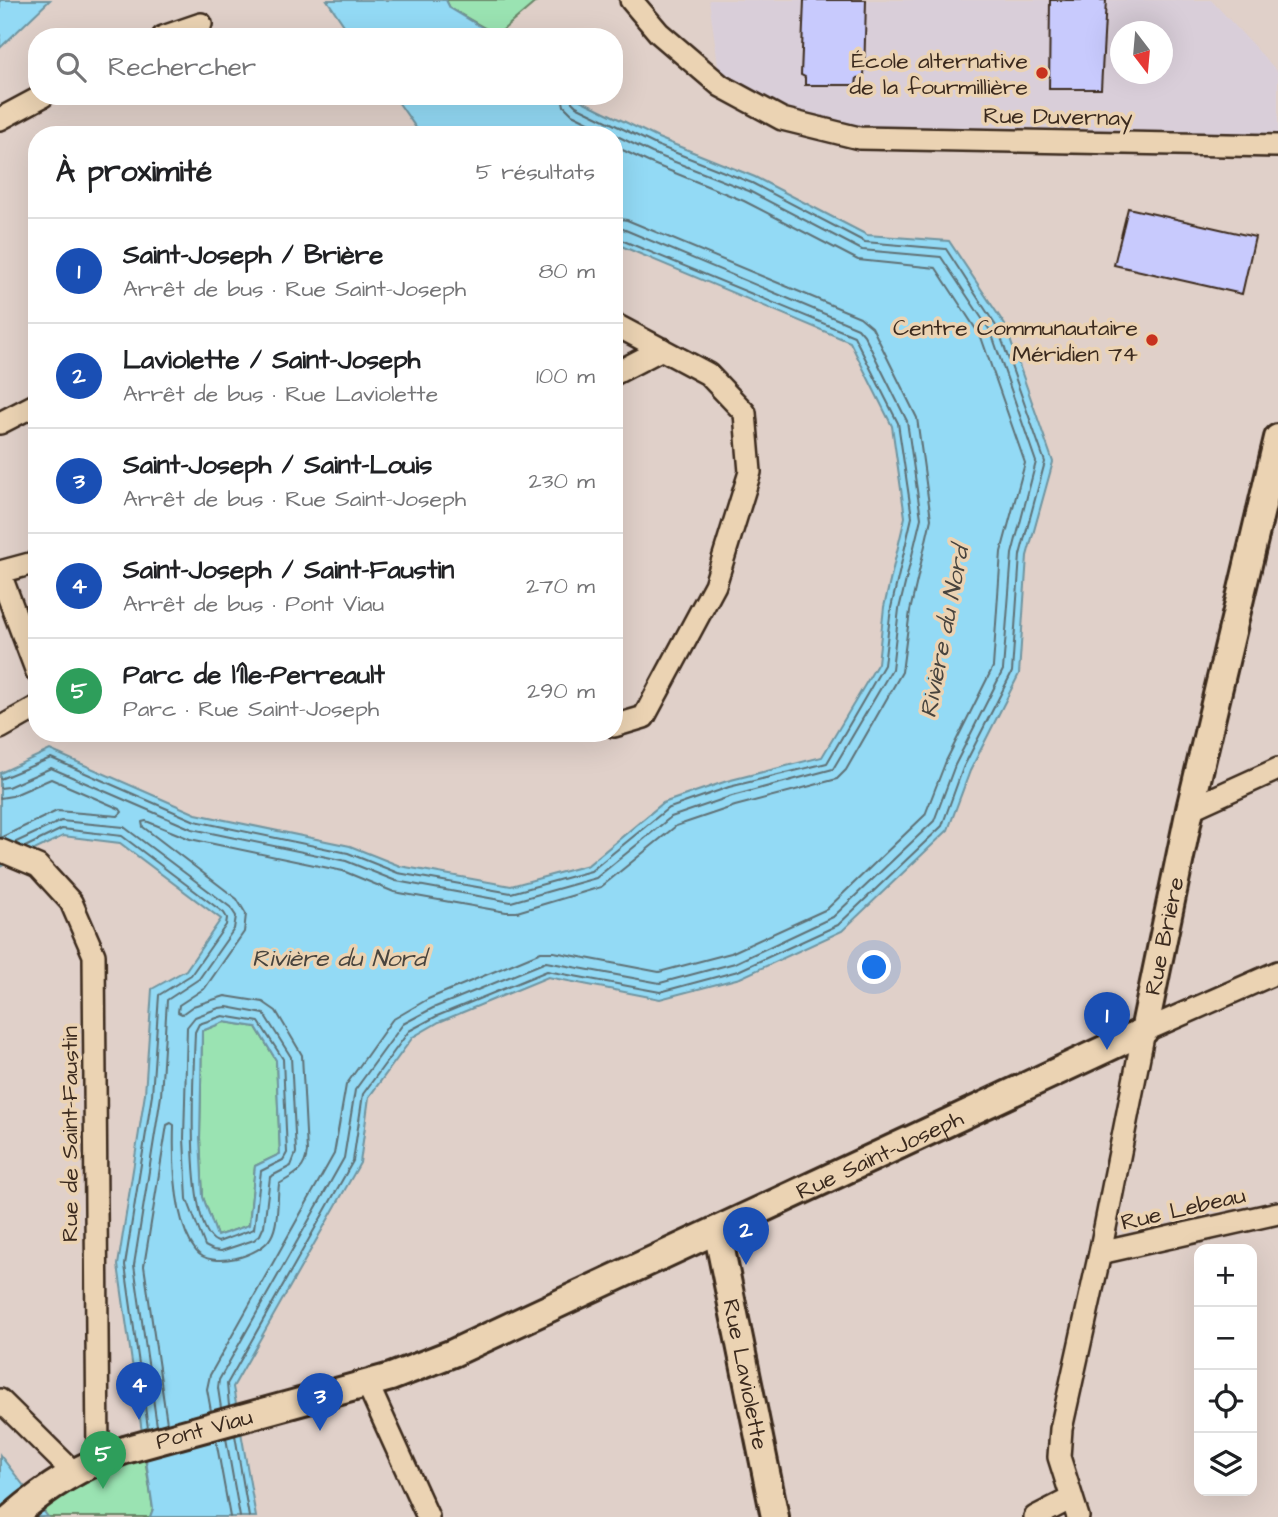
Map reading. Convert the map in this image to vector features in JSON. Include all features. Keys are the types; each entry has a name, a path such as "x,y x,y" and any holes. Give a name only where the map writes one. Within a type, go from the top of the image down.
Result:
{"street":[{"name":"Rue Duvernay","path":"631,0 659,33 721,86 782,119 859,138 1278,146"},
{"path":"189,28 201,24"},
{"path":"0,119 28,104"},
{"path":"623,329 708,374 745,414 750,472 715,585 644,717 623,723"},
{"path":"623,369 662,349"},
{"path":"0,423 28,409"},
{"name":"Rue Brière","path":"1074,1508 1059,1457 1061,1429 1100,1253 1190,809 1278,438"},
{"path":"28,565 0,573 28,648"},
{"path":"0,728 28,712"},
{"path":"1190,809 1278,769"},
{"name":"Rue de Saint-Faustin","path":"0,850 38,866 71,902 93,955 98,1459"},
{"name":"Rue Saint-Joseph","path":"283,1407 391,1377 453,1353 1144,1031 1278,972"},
{"name":"Rue Lebeau","path":"1100,1253 1278,1213"},
{"name":"Rue Laviolette","path":"717,1230 775,1517"},
{"path":"367,1383 428,1517"},
{"path":"0,1400 74,1472"},
{"name":"Pont Viau","path":"98,1459 283,1407"},
{"path":"12,1517 42,1491 98,1459"},
{"path":"1035,1517 1074,1508"}],"shaded area":[{"path":"709,0 1211,0 1278,72 1278,146 859,138 721,86"}],"green space":[{"path":"446,0 538,0 505,28 485,28 450,8"},
{"path":"224,1022 256,1027 276,1060 280,1154 255,1166 249,1225 217,1236 203,1197 200,1138 202,1031"},
{"path":"144,1452 153,1509 150,1517 48,1517 38,1506 73,1472"}],"water":[{"path":"0,0 50,0 0,48"},
{"path":"327,0 446,0 450,8 483,28 346,28"},
{"name":"Rivière du Nord","path":"400,105 590,105 658,138 755,177 867,235 949,241 1005,325 1053,462 1027,556 1019,674 970,771 948,830 842,931 740,978 660,999 548,977 439,1022 413,1037 369,1097 360,1163 233,1387 256,1517 150,1517 153,1509 118,1265 145,1094 152,989 186,970 221,919 120,843 63,836 0,867 0,773 50,750 196,814 350,846 400,866 511,886 588,865 663,803 727,781 822,757 878,663 884,607 905,517 892,426 850,342 623,247 623,126 415,126","holes":["224,1022 256,1027 276,1060 280,1154 255,1166 249,1225 217,1236 203,1197 200,1138 202,1031"]},
{"path":"0,1455 48,1517 0,1517"}],"building":[{"path":"804,0 866,0 864,77 857,78 856,85 805,85 805,77 801,75"},
{"path":"1050,0 1106,0 1101,89 1049,89"},
{"path":"1128,208 1255,237 1242,294 1114,265"}],"place":[{"name":"École alternative de la fourmillière","path":"1042,73"},
{"name":"Centre Communautaire Méridien 74","path":"1152,340"},
{"name":"Saint-Joseph / Brière","path":"1107,1050"},
{"name":"Laviolette / Saint-Joseph","path":"746,1265"},
{"name":"Saint-Joseph / Saint-Faustin","path":"139,1420"},
{"name":"Saint-Joseph / Saint-Louis","path":"320,1431"},
{"name":"Parc de l'Île-Perreault","path":"103,1489"}]}
